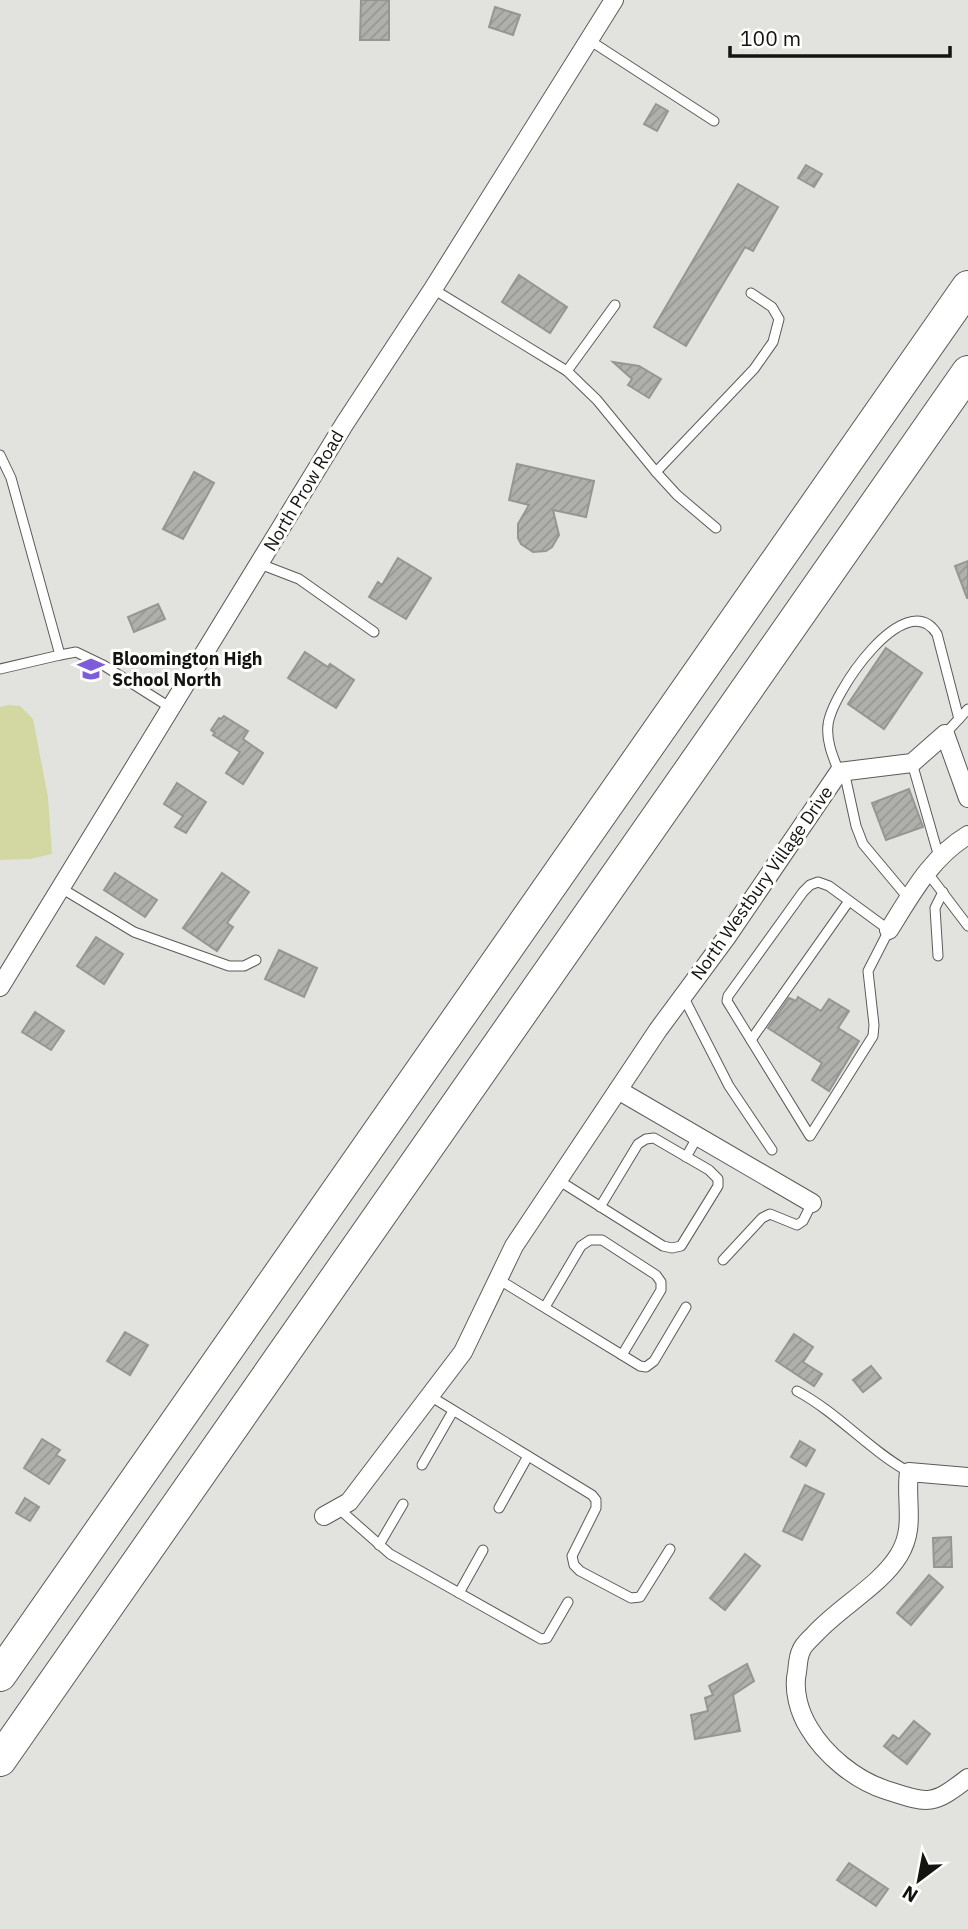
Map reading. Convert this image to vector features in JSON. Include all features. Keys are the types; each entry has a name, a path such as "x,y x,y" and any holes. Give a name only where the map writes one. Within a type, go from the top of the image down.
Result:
{"highway":[{"path":"0,1675 968,286"},
{"path":"0,1760 968,372"}],"street":[{"name":"North Prow Road","path":"0,987 345,423 433,289 614,0"},
{"path":"912,763 945,734 968,798"},
{"name":"North Westbury Village Drive","path":"331,1512 349,1502 463,1352 514,1246 618,1090 841,772 912,763"},
{"path":"889,930 939,857 968,835"},
{"path":"618,1090 812,1203"},
{"path":"968,1476 909,1472 910,1527 897,1558 876,1580 830,1617 801,1649 795,1683 802,1716 818,1744 842,1766 877,1787 908,1797 933,1801 968,1778"}],"lane":[{"path":"589,40 714,121"},
{"path":"433,289 567,371 597,400 677,495 716,528"},
{"path":"656,472 754,369 773,342 779,319 772,307 751,293"},
{"path":"567,371 615,304"},
{"path":"0,455 11,478 60,655"},
{"path":"260,564 299,579 374,632"},
{"path":"909,899 863,844 841,772 828,741 828,724 839,695 875,643 907,622 918,620 927,623 937,634 959,719"},
{"path":"0,669 76,652 103,665 171,708"},
{"path":"945,734 968,709"},
{"path":"912,763 939,857"},
{"path":"927,872 968,926"},
{"path":"818,882 829,886 849,901 889,930 868,971 873,1037 810,1136 729,1005 728,996 810,885 818,882"},
{"path":"61,888 134,932 229,966 244,966 256,960"},
{"path":"938,956 935,908 943,892"},
{"path":"751,1041 849,901"},
{"path":"683,996 729,1086 772,1150"},
{"path":"686,1157 698,1136"},
{"path":"558,1180 600,1207 663,1246 673,1248 681,1246 718,1186 718,1179 709,1170 654,1138 646,1139 638,1144 600,1207"},
{"path":"723,1260 762,1218 770,1214 797,1225 803,1221 812,1203"},
{"path":"545,1307 581,1246 590,1240 602,1240 656,1275 661,1282 661,1290 622,1355"},
{"path":"498,1279 639,1366 646,1367 654,1361 686,1307"},
{"path":"797,1391 840,1420 890,1461 909,1472"},
{"path":"430,1396 592,1495 596,1500 596,1508 572,1556 580,1571 631,1598 640,1597 670,1549"},
{"path":"422,1465 453,1411"},
{"path":"499,1508 528,1456"},
{"path":"379,1545 403,1504"},
{"path":"331,1512 390,1554 541,1639 547,1639 568,1602"},
{"path":"459,1593 483,1550"}],"green space":[{"path":"20,706 33,719 48,797 52,854 30,859 0,860 0,707"}],"building":[{"path":"361,0 389,0 389,40 360,40"},
{"path":"495,7 520,15 513,35 489,27"},
{"path":"656,104 668,111 657,131 644,124"},
{"path":"806,165 822,174 814,187 798,178"},
{"path":"738,184 778,207 753,251 745,247 686,346 654,327"},
{"path":"519,275 567,307 550,333 502,302"},
{"path":"613,362 639,366 661,379 649,398 628,385 632,379"},
{"path":"517,464 594,481 586,517 553,510 559,535 552,547 546,551 533,552 521,544 518,538 518,524 529,505 509,500"},
{"path":"194,472 214,483 183,539 163,529"},
{"path":"398,558 431,578 406,619 369,597 378,582 382,585"},
{"path":"968,561 968,598 967,598 955,566"},
{"path":"158,604 165,619 134,632 128,617"},
{"path":"886,648 922,673 884,729 848,704"},
{"path":"305,652 354,680 336,708 288,678"},
{"path":"224,716 248,731 243,739 263,753 243,784 226,773 240,752 213,735 215,733 211,730 219,718"},
{"path":"177,783 206,802 186,833 175,827 183,816 164,804"},
{"path":"909,789 923,827 886,840 872,803"},
{"path":"115,873 157,900 145,917 104,890"},
{"path":"222,873 249,892 227,923 233,927 217,951 183,928"},
{"path":"96,937 123,954 104,984 77,966"},
{"path":"279,950 317,968 304,997 265,979"},
{"path":"798,997 821,1011 829,999 849,1011 838,1028 859,1041 829,1091 812,1080 822,1063 768,1028 789,998 796,1001"},
{"path":"35,1012 64,1031 51,1050 22,1032"},
{"path":"125,1332 148,1345 130,1375 107,1361"},
{"path":"794,1334 813,1347 803,1362 822,1374 814,1386 776,1361"},
{"path":"871,1366 881,1378 863,1392 853,1380"},
{"path":"42,1439 60,1450 56,1455 65,1460 49,1484 24,1468"},
{"path":"800,1441 815,1450 806,1466 791,1457"},
{"path":"805,1485 824,1494 802,1540 783,1531"},
{"path":"25,1498 39,1507 30,1521 16,1513"},
{"path":"951,1537 952,1567 934,1567 933,1538"},
{"path":"745,1554 760,1566 725,1610 710,1598"},
{"path":"929,1575 943,1587 911,1625 897,1613"},
{"path":"747,1664 754,1681 733,1695 740,1731 695,1739 691,1715 708,1711 705,1698 713,1695 709,1686"},
{"path":"914,1721 930,1734 907,1764 884,1746 893,1735 899,1739"},
{"path":"849,1863 888,1889 876,1906 837,1880"}],"place":[{"name":"Bloomington High School North","path":"91,669"}]}
